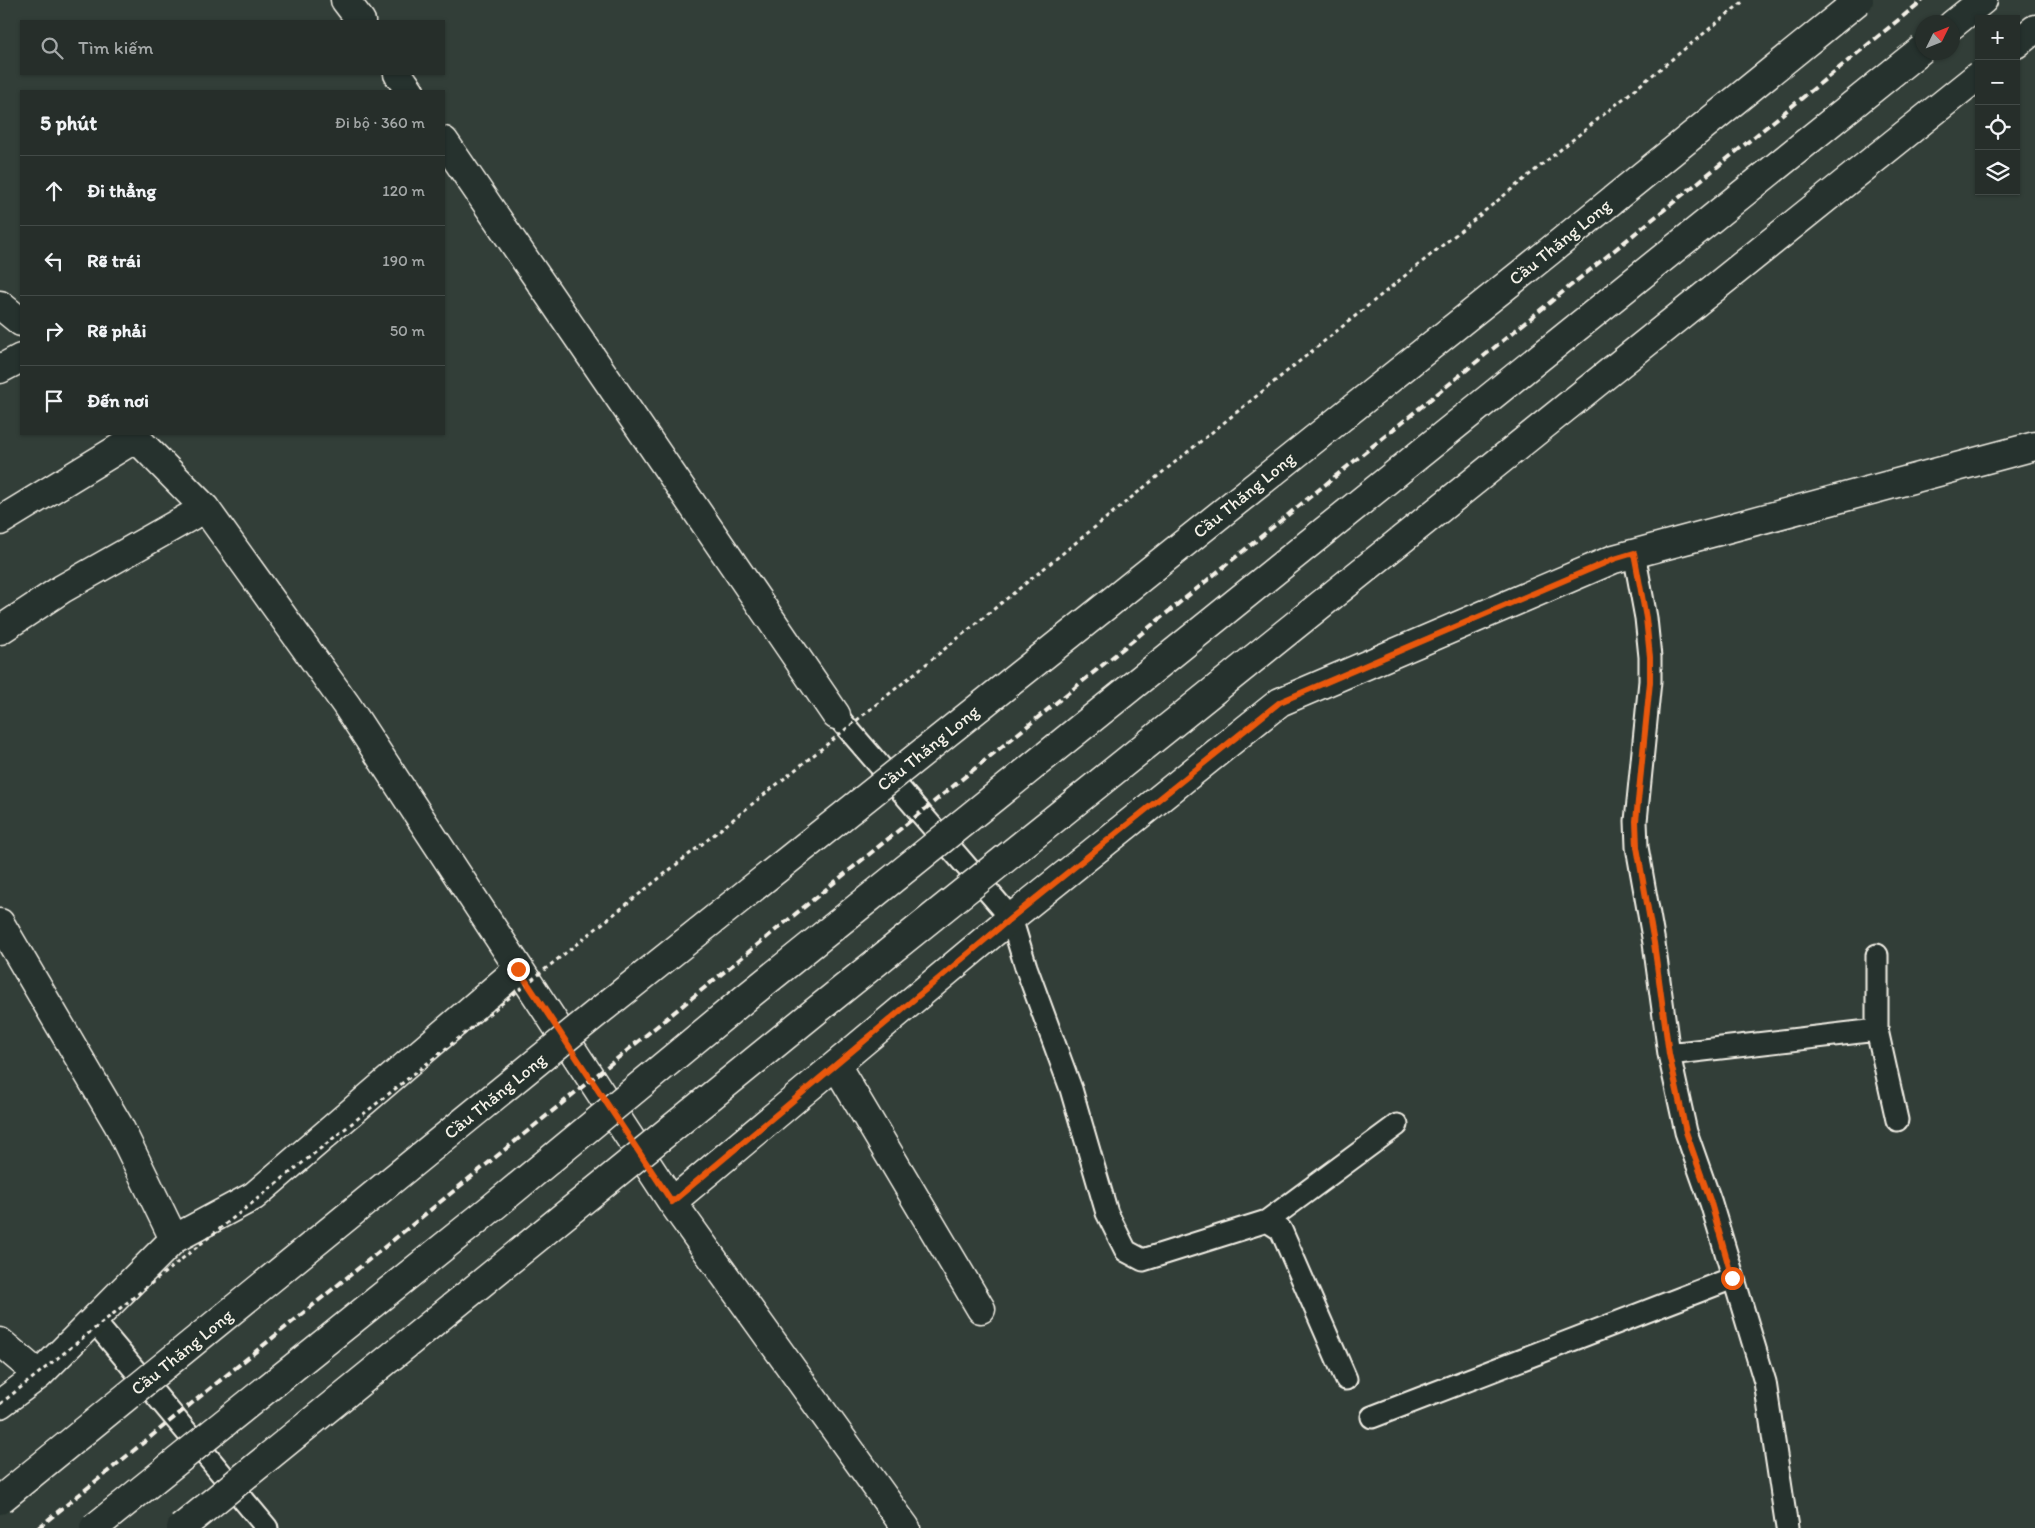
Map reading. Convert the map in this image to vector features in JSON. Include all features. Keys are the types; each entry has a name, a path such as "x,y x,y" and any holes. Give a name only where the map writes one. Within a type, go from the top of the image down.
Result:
{"main road":[{"path":"345,0 360,20"},
{"name":"Cầu Thăng Long","path":"0,1500 593,1016 1523,272 1859,0"},
{"path":"1960,19 1983,0"},
{"path":"2020,41 2035,29"},
{"path":"94,1528 494,1207 748,996 1915,55"},
{"path":"399,75 409,90"},
{"path":"181,1528 810,1016 1975,78"},
{"path":"445,142 836,715"},
{"path":"0,370 20,359"},
{"path":"0,520 134,436 205,508 347,706 672,1202 906,1528"},
{"path":"672,1202 1011,918 1280,702 1614,559 2035,446"},
{"path":"0,630 62,589 205,508"},
{"path":"0,923 119,1126 174,1239"},
{"path":"0,1404 39,1374 174,1239 254,1196 518,969"},
{"path":"836,1065 981,1309"},
{"path":"0,1342 39,1374"}],"lane":[{"path":"1634,553 1646,618 1650,657 1650,682 1636,821 1637,847 1654,943 1669,1054 1686,1132 1711,1203 1732,1278 1765,1382 1787,1528"},
{"path":"836,715 1011,918 1026,967 1071,1089 1107,1213 1126,1251 1144,1260 1267,1221 1397,1125"},
{"path":"1877,954 1877,1030 1897,1120"},
{"path":"1669,1054 1877,1030"},
{"path":"1267,1221 1281,1230 1346,1379"},
{"path":"1372,1416 1732,1278"},
{"path":"93,1320 267,1528"}],"path":[{"path":"0,1404 825,746 1745,0"}],"railway":[{"path":"38,1528 1923,0"}],"route":[{"path":"518,969 672,1202 1011,918 1280,702 1614,559 1634,553 1646,618 1650,657 1650,682 1636,821 1637,847 1654,943 1669,1054 1686,1132 1711,1203 1732,1278"}]}
